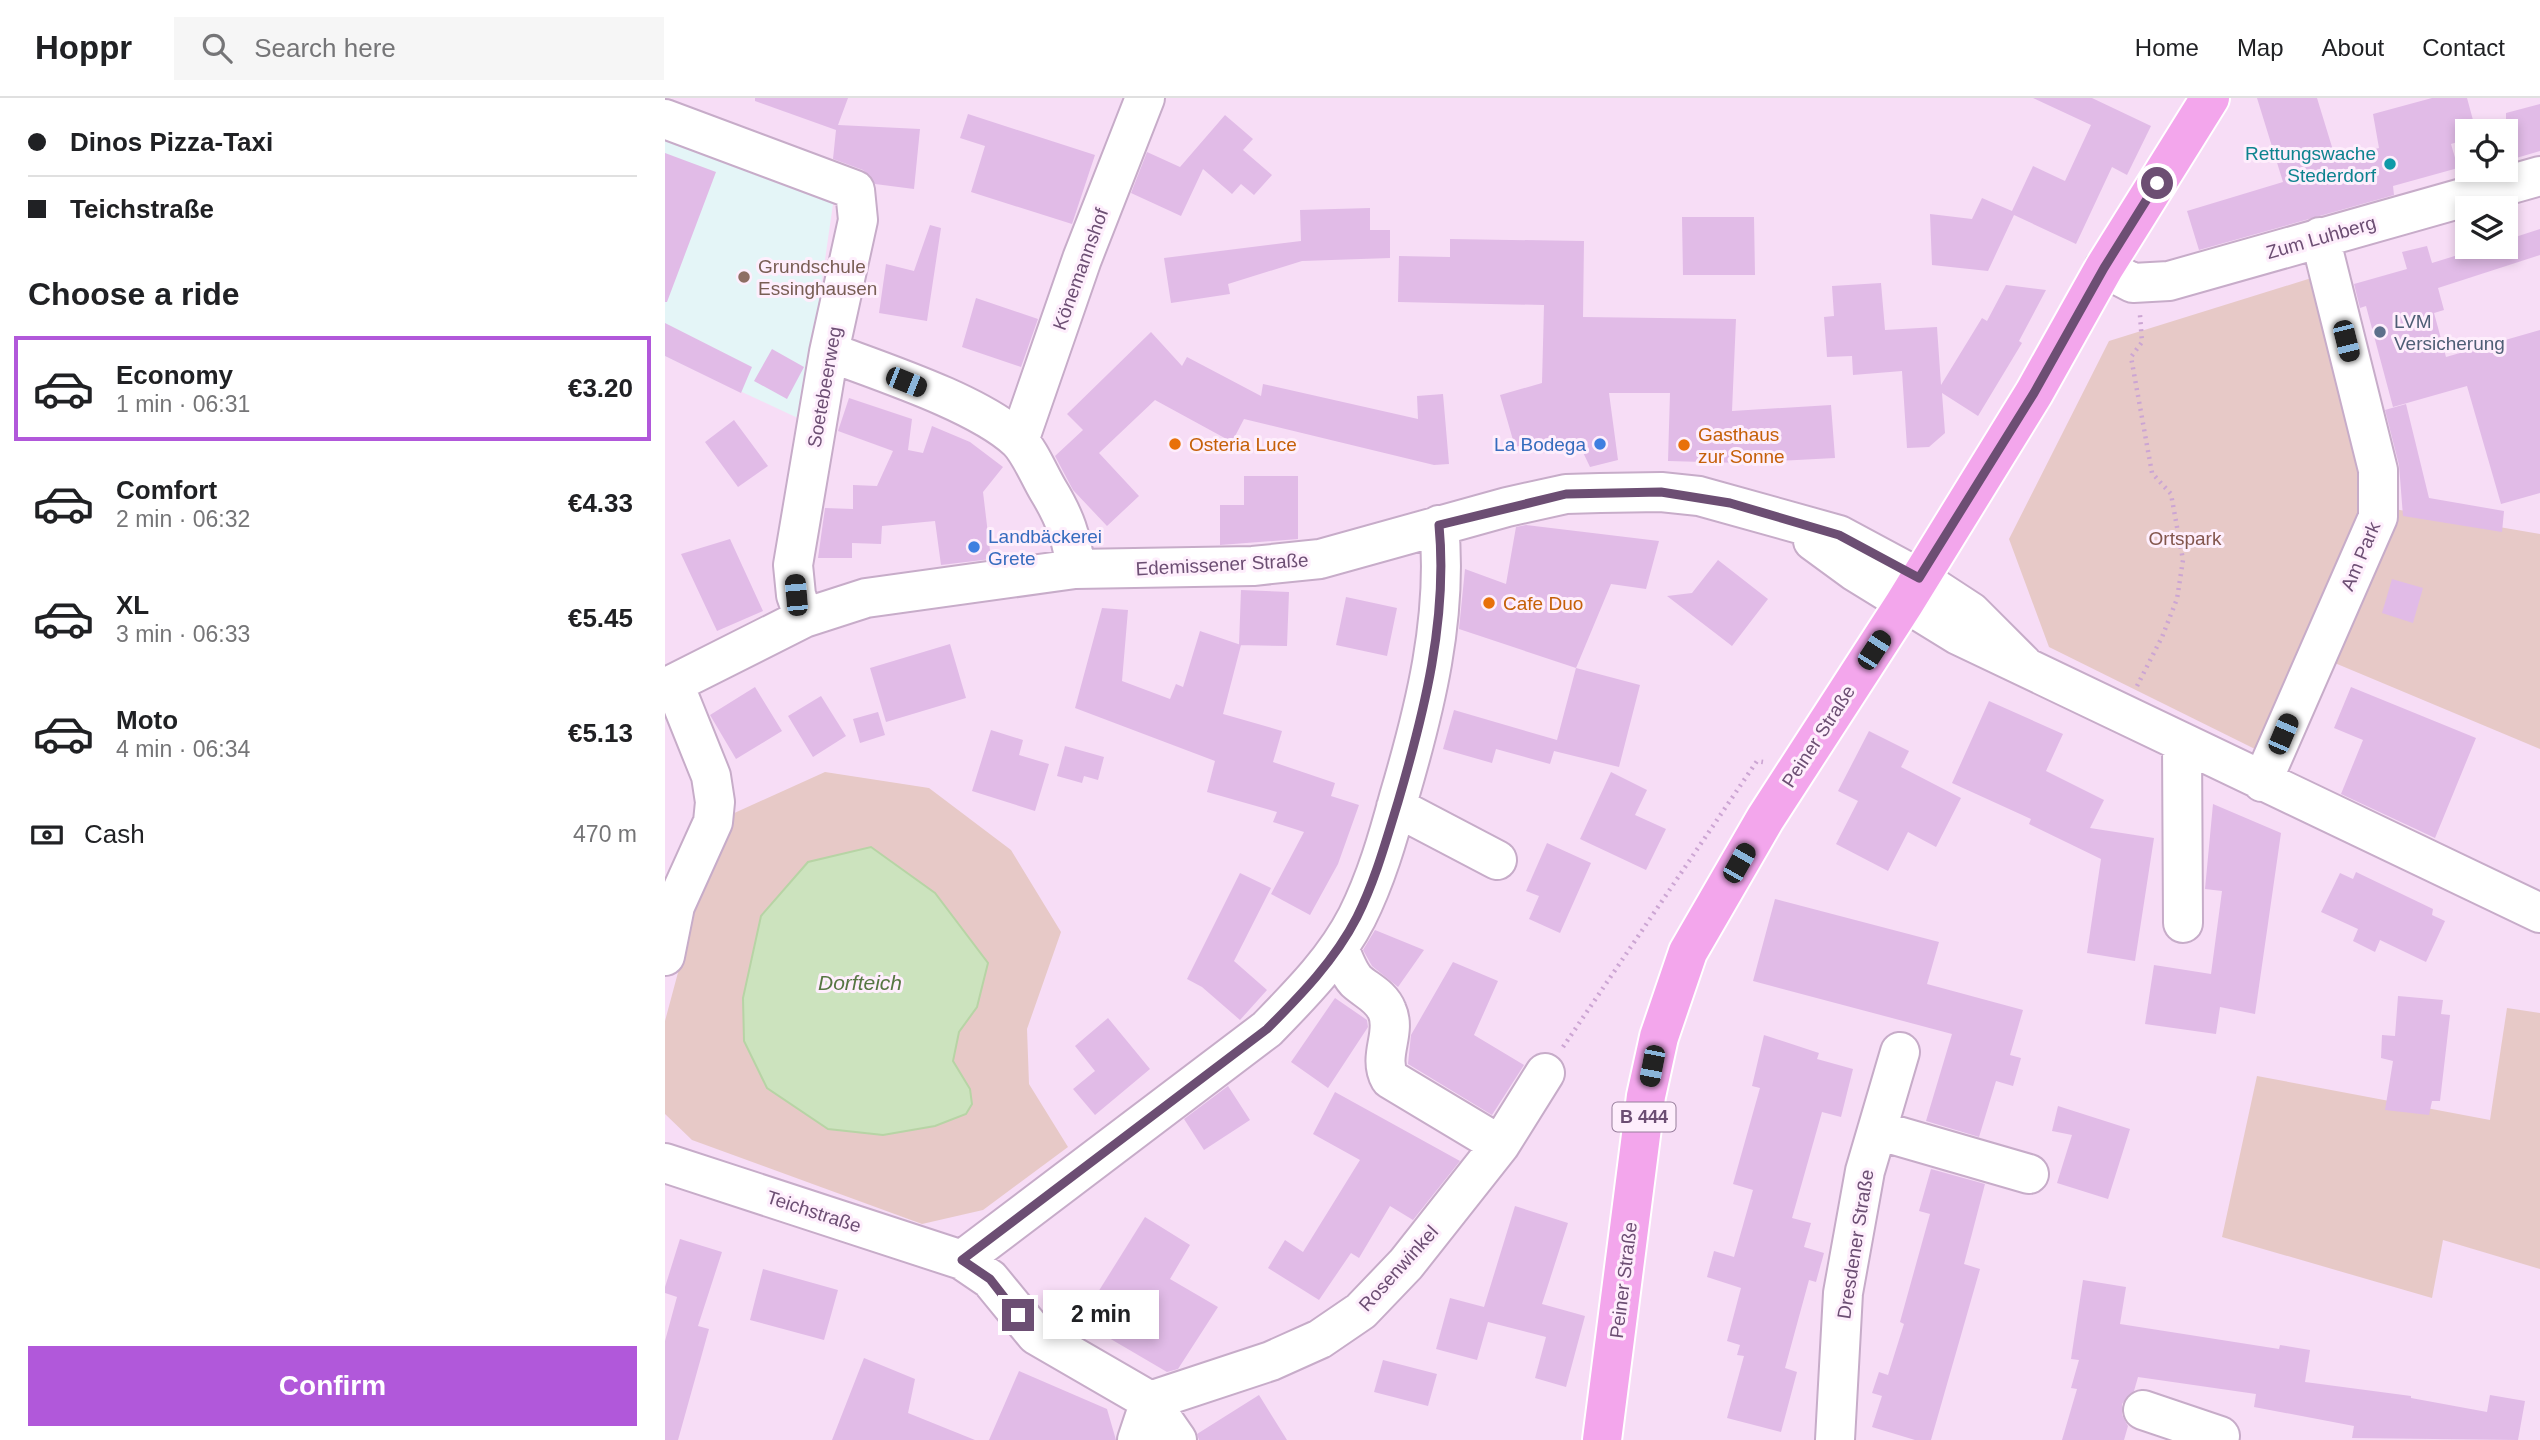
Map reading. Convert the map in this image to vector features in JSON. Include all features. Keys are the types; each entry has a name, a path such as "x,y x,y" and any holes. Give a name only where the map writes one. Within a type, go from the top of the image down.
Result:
{"main road":[{"name":"Peiner Straße","path":"1602,1440 1646,1096 1661,1027 1688,952 1798,767 1912,591 2034,393 2104,268 2210,98"}],"street":[{"name":"Könemannshof","path":"1019,441 1082,259 1145,98"},
{"name":"Soetebeerweg","path":"665,119 855,190 858,220 829,352 793,565 796,595 804,618"},
{"name":"Zum Luhberg","path":"2104,268 2126,281 2169,281 2540,176"},
{"name":"Am Park","path":"2262,782 2378,517 2378,470 2320,237"},
{"path":"829,352 931,392 987,419 1019,441 1064,517 1074,548 1075,569"},
{"name":"Edemissener Straße","path":"670,686 804,618 866,598 1075,569 1253,566 1320,559 1439,525 1566,494 1661,492 1730,503 1789,522 1854,571 1912,591"},
{"path":"962,1260 1267,1029 1308,987 1339,947 1375,875 1429,685 1443,565 1439,525"},
{"path":"1912,591 1985,649 2023,664 2262,782 2540,913"},
{"path":"665,956 675,906 713,822 715,802 711,776 670,686"},
{"path":"2182,743 2183,923"},
{"path":"1396,807 1497,860"},
{"path":"1339,947 1355,980 1377,997 1387,1010 1390,1023 1384,1069 1390,1079 1500,1145"},
{"name":"Dresdener Straße","path":"1835,1440 1843,1293 1865,1171 1900,1052"},
{"name":"Rosenwinkel","path":"1150,1401 1271,1361 1320,1339 1361,1311 1406,1264 1500,1145 1545,1073"},
{"path":"1877,1130 2029,1174"},
{"name":"Teichstraße","path":"665,1163 962,1260 990,1279 1036,1335 1150,1401"},
{"path":"1137,1440 1150,1401"},
{"path":"1150,1401 1177,1440"},
{"path":"2143,1410 2223,1439"}],"path":[{"path":"2123,715 2177,599 2183,560 2171,494 2152,473 2131,357 2141,342 2139,283"},
{"path":"1545,1073 1757,761 1798,767"}],"shaded area":[{"path":"665,98 2540,98 2540,1440 665,1440"},
{"name":"Grundschule Essinghausen","path":"665,135 834,197 802,420 665,356"}],"green space":[{"name":"Ortspark","path":"2321,275 2371,499 2263,753 2049,647 2009,539 2109,341"},
{"path":"2394,509 2540,534 2540,749 2330,661"},
{"path":"825,772 929,788 1011,850 1061,932 1027,1029 1029,1084 1068,1147 983,1210 922,1224 692,1140 665,1114 665,1021 698,898 730,815"},
{"path":"2507,1008 2540,1013 2540,1269 2443,1240 2432,1298 2222,1237 2257,1076 2490,1120"}],"water":[{"name":"Dorfteich","path":"871,847 935,893 988,963 977,1007 959,1032 953,1061 970,1089 972,1104 966,1114 935,1126 883,1135 828,1129 767,1088 744,1041 743,998 761,916 808,862"}],"building":[{"path":"755,98 848,98 838,125 920,129 914,189 875,184 863,170 833,159 836,130 755,101"},
{"path":"2033,98 2092,98 2151,126 2127,175 2112,167 2076,244 2014,215 1988,271 1932,265 1930,214 1972,219 1982,198 2012,211 2033,166 2065,181 2091,125"},
{"path":"2257,98 2317,98 2336,160 2379,148 2373,114 2432,98 2467,98 2473,119 2455,119 2455,143 2451,144 2455,169 2393,186 2394,195 2199,250 2187,211 2283,182"},
{"path":"2540,104 2540,151 2518,157 2518,119 2506,119 2506,113"},
{"path":"968,114 1095,155 1072,224 971,192 985,146 960,138"},
{"path":"1225,115 1253,139 1243,150 1272,175 1254,195 1241,184 1232,194 1203,169 1181,216 1131,193 1147,152 1180,167"},
{"path":"665,153 716,172 667,302 665,302"},
{"path":"1370,208 1370,230 1390,230 1390,258 1302,261 1228,284 1230,294 1171,303 1164,258 1301,241 1300,210"},
{"path":"1682,217 1754,217 1755,275 1683,275"},
{"path":"930,225 941,228 927,321 879,313 886,264 914,271"},
{"path":"2540,229 2540,255 2438,288 2444,310 2434,313 2446,357 2540,330 2540,493 2501,504 2467,386 2393,407 2366,306 2360,308 2354,284 2407,269 2402,252 2427,246 2432,263 2455,256 2455,259 2518,259 2518,236"},
{"path":"1450,239 1584,241 1583,317 1736,319 1732,411 1831,405 1835,458 1741,463 1668,461 1670,393 1609,393 1618,460 1590,467 1579,444 1544,453 1540,440 1515,447 1500,395 1542,383 1544,305 1398,302 1399,256 1450,257"},
{"path":"1881,283 1885,330 1937,327 1941,385 1982,318 1987,321 2006,285 2046,290 2019,341 2022,343 1978,416 1942,393 1945,433 1929,447 1907,448 1902,371 1853,375 1852,356 1827,357 1824,317 1834,316 1832,286"},
{"path":"976,298 1038,319 1021,367 962,347"},
{"path":"665,323 752,367 741,393 665,356"},
{"path":"1151,332 1182,366 1187,357 1261,396 1263,384 1418,419 1417,396 1443,394 1449,464 1434,465 1244,419 1232,442 1155,400 1099,453 1139,496 1107,526 1073,490 1055,456 1083,430 1067,414"},
{"path":"772,349 804,367 787,399 754,381"},
{"path":"849,398 912,419 908,450 923,453 932,426 970,442 1003,467 983,492 991,559 941,565 935,521 882,526 881,544 852,543 852,558 818,558 825,508 853,509 853,485 877,486 893,451 838,431"},
{"path":"2406,404 2429,498 2504,511 2502,532 2403,516 2399,465 2385,410"},
{"path":"734,420 768,466 738,487 705,442"},
{"path":"1244,476 1298,476 1298,539 1220,545 1220,505 1244,505"},
{"path":"1526,525 1659,541 1646,589 1611,584 1576,668 1459,629 1465,569 1506,584 1516,527"},
{"path":"730,539 763,611 717,631 681,554"},
{"path":"1718,560 1768,599 1732,646 1667,596 1692,593"},
{"path":"2392,579 2423,588 2413,623 2382,613"},
{"path":"1241,590 1289,592 1287,646 1239,645"},
{"path":"1346,597 1397,608 1387,656 1336,645"},
{"path":"1102,608 1128,610 1122,681 1170,699 1176,684 1183,687 1200,631 1241,645 1223,714 1282,731 1273,762 1335,783 1331,796 1359,805 1338,864 1310,915 1271,894 1304,832 1273,822 1277,812 1207,792 1215,761 1075,708"},
{"path":"950,644 966,698 886,722 870,668"},
{"path":"1576,668 1640,685 1619,767 1554,751 1550,764 1496,749 1492,763 1443,749 1454,710 1557,740"},
{"path":"755,687 782,731 736,759 710,715"},
{"path":"2351,687 2476,738 2435,838 2341,794 2363,740 2334,728"},
{"path":"821,696 846,736 813,757 788,716"},
{"path":"1989,701 2063,734 2046,771 2104,800 2090,828 2154,838 2135,961 2087,953 2101,859 2029,824 2031,819 1952,783"},
{"path":"878,712 885,735 860,743 853,719"},
{"path":"991,730 1023,740 1019,755 1049,764 1035,811 972,791"},
{"path":"1869,731 1909,751 1901,767 1961,798 1936,847 1908,832 1888,871 1836,844 1858,801 1838,791"},
{"path":"1065,746 1104,757 1098,780 1084,776 1082,783 1057,776"},
{"path":"1611,772 1647,790 1635,815 1666,829 1646,870 1580,839"},
{"path":"2213,804 2281,833 2255,1014 2220,1007 2216,1034 2145,1024 2154,965 2211,974 2222,891 2205,889"},
{"path":"1547,843 1591,863 1560,933 1529,919 1539,896 1526,891"},
{"path":"2356,872 2433,909 2432,915 2445,921 2426,962 2380,940 2375,952 2353,941 2358,929 2321,912 2340,873 2353,879"},
{"path":"1240,873 1271,888 1234,961 1267,990 1240,1020 1202,987 1187,979"},
{"path":"1775,899 1939,942 1927,984 2023,1010 2010,1055 2021,1058 2013,1086 1996,1081 1979,1137 1926,1121 1952,1034 1753,981"},
{"path":"1375,930 1424,950 1398,987 1372,966 1363,950"},
{"path":"1453,962 1498,981 1474,1035 1524,1065 1492,1115 1408,1064 1411,1035"},
{"path":"2398,996 2443,1000 2441,1014 2450,1015 2440,1101 2432,1101 2429,1115 2385,1110 2393,1061 2381,1058 2382,1035 2395,1036"},
{"path":"1335,998 1367,1020 1368,1027 1328,1088 1291,1062"},
{"path":"1108,1018 1150,1069 1095,1115 1073,1089 1095,1071 1075,1046"},
{"path":"1764,1035 1819,1053 1817,1059 1853,1069 1841,1117 1822,1112 1792,1218 1811,1223 1804,1247 1824,1253 1816,1282 1809,1280 1785,1368 1797,1372 1781,1432 1727,1418 1744,1356 1737,1355 1740,1345 1727,1341 1741,1288 1707,1277 1714,1251 1734,1257 1753,1190 1733,1184 1760,1088 1752,1086"},
{"path":"1228,1086 1250,1120 1204,1150 1184,1119"},
{"path":"1335,1092 1460,1161 1413,1220 1390,1206 1359,1258 1351,1253 1319,1300 1268,1268 1285,1240 1303,1252 1360,1160 1313,1134"},
{"path":"2058,1106 2130,1129 2108,1199 2057,1183 2072,1135 2052,1131"},
{"path":"1931,1169 1985,1184 1964,1264 1980,1269 1931,1440 1915,1440 1872,1427 1882,1396 1872,1393 1879,1372 1888,1375 1904,1324 1900,1322 1930,1214 1919,1211"},
{"path":"1515,1206 1568,1223 1542,1304 1585,1316 1566,1387 1535,1378 1546,1337 1488,1322 1477,1360 1436,1349 1450,1298 1484,1307"},
{"path":"1145,1217 1190,1245 1170,1279 1218,1307 1178,1369 1167,1372 1080,1321"},
{"path":"680,1239 722,1252 698,1326 709,1329 678,1440 665,1440 665,1341 677,1297 665,1293 665,1287"},
{"path":"763,1269 838,1290 824,1340 750,1320"},
{"path":"2083,1280 2126,1287 2120,1324 2279,1349 2280,1345 2310,1350 2305,1382 2411,1396 2487,1412 2490,1395 2525,1401 2518,1440 2352,1438 2354,1426 2254,1407 2256,1394 2138,1377 2134,1391 2122,1404 2122,1415 2128,1426 2124,1440 2062,1440 2077,1389 2071,1388 2079,1360 2071,1359"},
{"path":"864,1358 915,1379 908,1413 975,1440 832,1440"},
{"path":"1383,1360 1437,1374 1428,1406 1374,1392"},
{"path":"1019,1371 1107,1409 1116,1440 989,1440"},
{"path":"1259,1395 1287,1440 1199,1440 1197,1434"}],"place":[{"name":"Rettungswache Stederdorf","path":"2390,164"},
{"name":"Grundschule Essinghausen","path":"744,277"},
{"name":"LVM Versicherung","path":"2380,332"},
{"name":"Osteria Luce","path":"1175,444"},
{"name":"La Bodega","path":"1600,444"},
{"name":"Gasthaus zur Sonne","path":"1684,445"},
{"name":"Landbäckerei Grete","path":"974,547"},
{"name":"Cafe Duo","path":"1489,603"}],"route":[{"path":"1018,1315 990,1279 962,1260 1267,1029 1308,987 1339,947 1357,918 1375,875 1389,830 1419,730 1429,685 1443,565 1439,525 1566,494 1661,492 1699,496 1839,535 1919,578 2034,393 2104,268 2157,183"}]}
